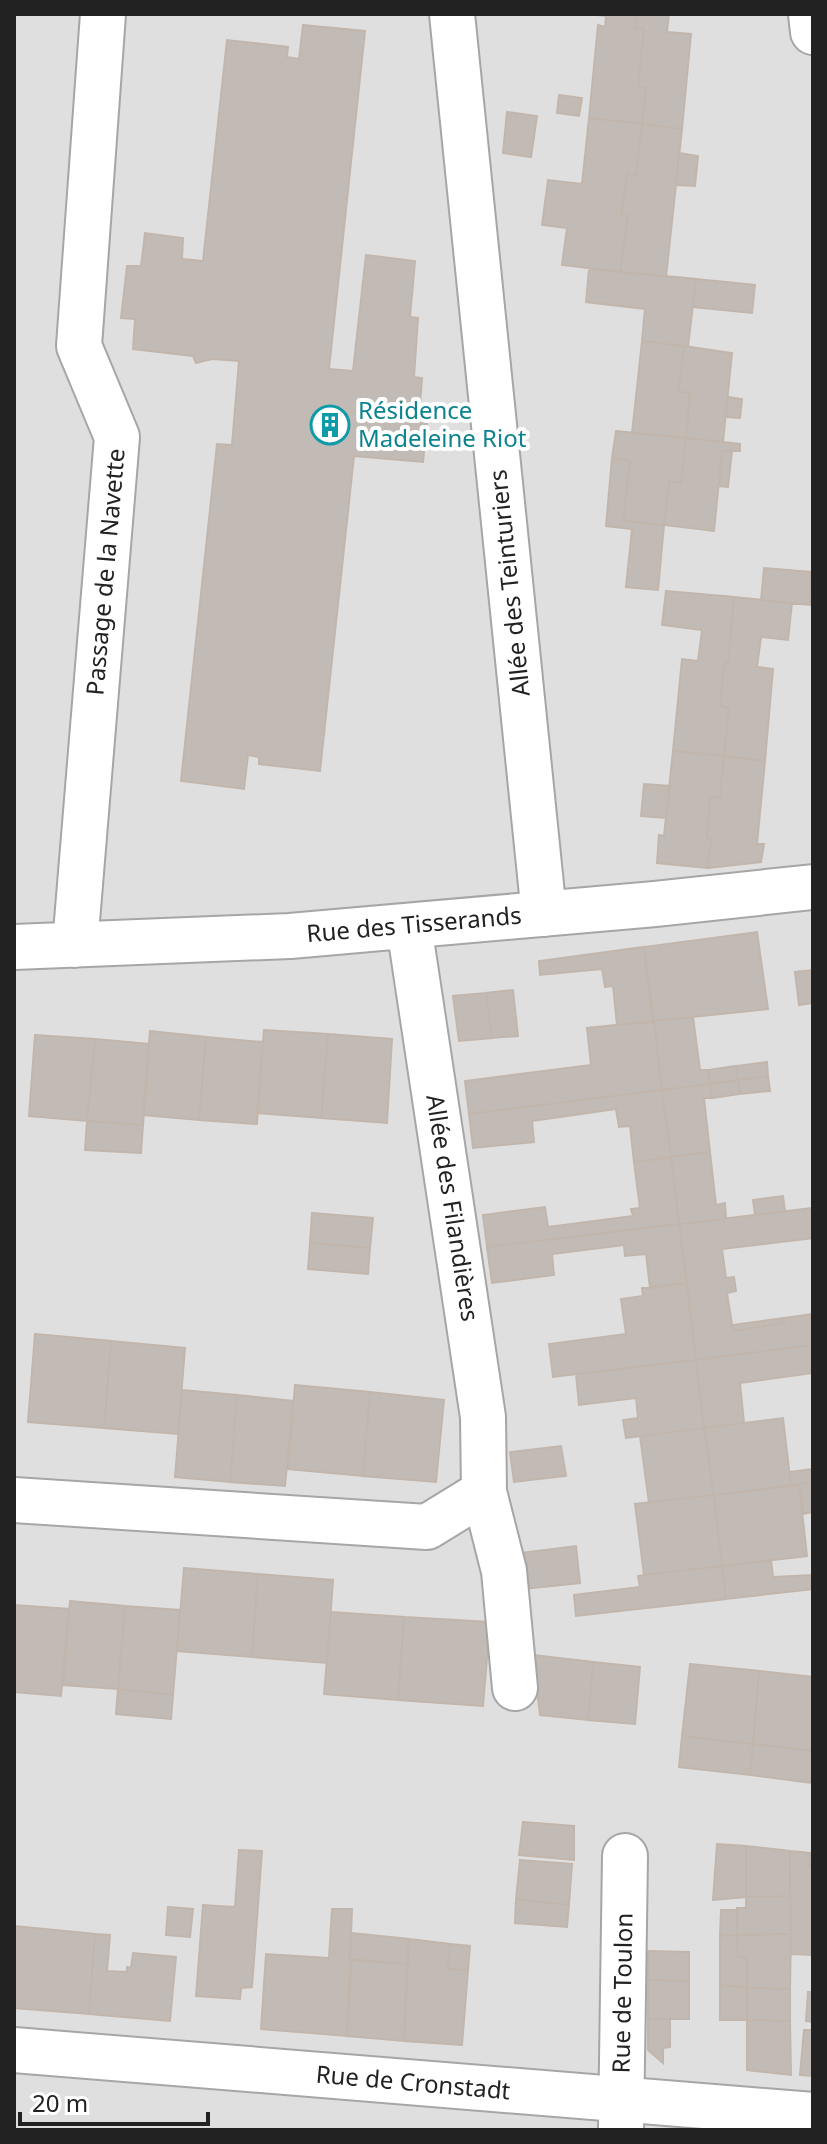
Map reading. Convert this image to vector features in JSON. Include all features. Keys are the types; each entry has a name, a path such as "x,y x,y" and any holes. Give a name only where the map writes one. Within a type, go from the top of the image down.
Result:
{"street":[{"name":"Passage de la Navette","path":"75,945 117,437 79,346 103,14"},
{"name":"Allée des Teinturiers","path":"452,14 544,914"},
{"path":"811,14 813,32"},
{"name":"Rue des Tisserands","path":"14,947 290,936 813,887"},
{"name":"Allée des Filandières","path":"409,926 483,1417 484,1492 504,1571 515,1688"},
{"path":"14,1500 427,1527 484,1492"},
{"name":"Rue de Toulon","path":"620,2115 625,1856"},
{"name":"Rue de Cronstadt","path":"14,2050 620,2115 813,2115"}],"shaded area":[{"path":"14,14 813,14 813,2130 14,2130"}],"building":[{"path":"588,14 636,14 635,28 644,29 638,86 646,87 642,124 589,118 598,25 605,27 606,16"},
{"path":"636,14 669,14 667,32 691,34 682,129 642,124 646,87 638,86 644,29 635,28"},
{"name":"Résidence Madeleine Riot","path":"303,25 365,31 329,369 353,371 366,255 415,261 410,317 418,318 414,377 422,378 420,405 429,406 423,462 354,456 320,771 259,764 259,757 248,755 244,789 181,781 217,444 232,445 239,361 212,359 196,363 193,356 133,349 135,319 121,318 127,266 141,266 145,233 183,238 182,259 203,261 227,40 288,47 287,57 299,59"},
{"path":"559,95 582,98 579,116 557,113"},
{"path":"507,112 537,116 531,157 503,153"},
{"path":"589,118 642,124 636,175 627,174 621,216 628,216 620,272 562,265 567,228 542,225 548,180 582,184"},
{"path":"642,124 682,129 666,277 620,272 628,216 621,216 627,174 636,175"},
{"path":"679,153 698,156 695,186 676,185"},
{"path":"589,269 696,279 688,347 642,341 645,309 586,302"},
{"path":"696,279 755,285 752,313 693,307"},
{"path":"642,341 684,346 678,392 690,393 686,438 632,433"},
{"path":"684,346 732,353 723,442 686,438 690,393 678,392"},
{"path":"728,397 742,399 740,418 726,417"},
{"path":"616,431 686,438 681,483 669,481 664,525 623,521 630,461 612,458"},
{"path":"686,438 740,444 740,451 722,451 714,531 664,525 669,481 681,483"},
{"path":"722,451 732,451 728,487 719,486"},
{"path":"612,458 630,461 623,521 664,525 658,590 626,587 632,529 606,526"},
{"path":"764,568 811,572 810,605 761,600"},
{"path":"666,591 734,597 728,664 724,663 720,706 729,708 724,756 673,751 682,659 698,661 702,630 662,625"},
{"path":"734,597 792,603 788,640 761,637 757,667 773,669 765,761 724,756 729,708 720,706 724,663 728,664"},
{"path":"673,751 724,756 720,797 710,797 707,839 711,839 707,868 657,863 659,835 664,836"},
{"path":"724,756 765,761 757,844 764,844 761,862 707,868 711,839 707,839 710,797 720,797"},
{"path":"644,784 670,786 666,818 641,816"},
{"path":"757,932 768,1009 654,1021 644,947"},
{"path":"644,947 653,1022 617,1025 613,986 605,987 602,969 540,975 539,961"},
{"path":"813,970 813,1003 799,1005 795,972"},
{"path":"513,990 518,1036 492,1038 486,993"},
{"path":"486,993 492,1038 459,1041 453,996"},
{"path":"693,1017 700,1070 708,1070 710,1084 662,1090 654,1021"},
{"path":"654,1021 662,1090 469,1114 465,1081 591,1065 587,1028"},
{"path":"264,1030 328,1034 321,1118 257,1113"},
{"path":"150,1031 206,1037 199,1120 143,1115"},
{"path":"328,1034 392,1039 387,1123 321,1118"},
{"path":"35,1035 95,1039 87,1121 29,1116"},
{"path":"206,1037 263,1042 257,1124 199,1120"},
{"path":"95,1039 149,1044 143,1125 87,1121"},
{"path":"767,1062 768,1076 738,1080 736,1066"},
{"path":"736,1066 738,1080 710,1084 708,1070"},
{"path":"768,1076 770,1091 740,1094 738,1080"},
{"path":"738,1080 740,1094 712,1098 710,1084"},
{"path":"710,1084 712,1098 704,1098 710,1152 671,1157 662,1090"},
{"path":"662,1090 671,1157 634,1162 630,1126 619,1127 616,1109 532,1121 534,1142 473,1148 469,1114"},
{"path":"87,1121 143,1125 141,1153 85,1150"},
{"path":"710,1152 716,1205 725,1203 726,1219 679,1224 671,1157"},
{"path":"671,1157 679,1224 487,1247 483,1215 545,1207 548,1227 633,1216 631,1209 640,1208 634,1162"},
{"path":"783,1196 785,1211 755,1215 753,1200"},
{"path":"813,1208 813,1238 722,1249 726,1278 734,1277 736,1291 727,1293 733,1331 784,1323 784,1318 813,1314 813,1345 696,1360 679,1224"},
{"path":"312,1213 373,1218 370,1248 310,1243"},
{"path":"679,1224 687,1283 650,1288 646,1254 625,1256 624,1245 552,1254 554,1275 492,1283 487,1247"},
{"path":"310,1243 370,1248 368,1274 308,1269"},
{"path":"687,1283 696,1360 553,1377 549,1344 626,1334 621,1299 643,1296 642,1288"},
{"path":"784,1318 784,1323 733,1331 732,1325"},
{"path":"35,1334 111,1341 104,1428 28,1422"},
{"path":"111,1341 185,1348 178,1434 104,1428"},
{"path":"813,1345 813,1373 740,1383 744,1423 704,1428 696,1360"},
{"path":"696,1360 704,1428 626,1438 623,1420 638,1418 636,1398 579,1405 576,1374"},
{"path":"295,1385 370,1392 363,1476 288,1469"},
{"path":"182,1390 237,1395 230,1482 175,1477"},
{"path":"370,1392 444,1400 436,1482 363,1476"},
{"path":"237,1395 293,1401 285,1486 230,1482"},
{"path":"783,1418 791,1486 714,1495 704,1428"},
{"path":"704,1428 714,1495 649,1503 640,1436"},
{"path":"561,1446 566,1476 514,1482 510,1452"},
{"path":"813,1469 813,1482 791,1486 789,1472"},
{"path":"813,1482 813,1512 803,1514 799,1484"},
{"path":"799,1484 807,1556 722,1566 714,1495"},
{"path":"714,1495 722,1566 644,1575 635,1504"},
{"path":"576,1546 580,1583 524,1589 520,1553"},
{"path":"771,1560 773,1577 813,1575 813,1589 726,1599 722,1566"},
{"path":"722,1566 726,1599 576,1616 574,1595 640,1587 638,1576"},
{"path":"184,1568 258,1574 252,1657 177,1651"},
{"path":"258,1574 333,1580 327,1663 252,1657"},
{"path":"70,1601 125,1606 118,1689 63,1685"},
{"path":"14,1605 69,1609 61,1696 14,1692"},
{"path":"125,1606 180,1610 173,1695 118,1689"},
{"path":"331,1612 404,1617 398,1700 324,1694"},
{"path":"404,1617 490,1622 483,1706 398,1700"},
{"path":"533,1655 593,1662 588,1720 540,1715"},
{"path":"593,1662 640,1667 635,1724 588,1720"},
{"path":"690,1664 759,1671 753,1744 682,1736"},
{"path":"759,1671 813,1677 813,1751 753,1744"},
{"path":"118,1689 173,1695 171,1719 116,1714"},
{"path":"682,1736 753,1744 750,1775 679,1767"},
{"path":"753,1744 813,1751 813,1783 750,1775"},
{"path":"523,1822 574,1826 574,1860 519,1855"},
{"path":"717,1844 746,1846 746,1897 713,1900"},
{"path":"746,1846 790,1851 790,1896 746,1897"},
{"path":"239,1850 262,1851 252,1987 241,1988 240,1999 196,1996 203,1905 235,1907"},
{"path":"790,1851 810,1853 810,1867 813,1868 813,1955 791,1954"},
{"path":"520,1860 572,1864 569,1905 516,1899"},
{"path":"790,1896 791,1934 737,1935 737,1908 746,1908 746,1897"},
{"path":"516,1899 569,1905 567,1927 515,1923"},
{"path":"168,1907 193,1909 190,1937 166,1935"},
{"path":"332,1909 352,1909 347,2036 261,2029 266,1954 329,1958"},
{"path":"721,1910 737,1910 737,1935 720,1936"},
{"path":"14,1926 95,1934 89,2014 14,2008"},
{"path":"351,1933 409,1939 407,1964 350,1959"},
{"path":"95,1934 110,1935 107,1971 127,1972 127,1967 131,1968 133,1953 176,1957 170,2021 89,2014"},
{"path":"791,1934 790,1989 747,1988 747,1958 738,1957 737,1935"},
{"path":"737,1935 738,1957 747,1958 747,1988 720,1985 720,1936"},
{"path":"409,1939 450,1944 448,1969 468,1970 462,2045 404,2041"},
{"path":"450,1944 470,1946 468,1970 448,1969"},
{"path":"648,1951 689,1952 689,1981 648,1980"},
{"path":"352,1960 407,1964 404,2041 347,2036"},
{"path":"648,1980 689,1981 689,2019 648,2019"},
{"path":"720,1985 747,1988 747,2020 720,2020"},
{"path":"747,1988 790,1989 790,2021 747,2020"},
{"path":"808,1992 813,1992 813,2022 806,2021"},
{"path":"648,2019 670,2019 670,2047 663,2048 663,2063 648,2050"},
{"path":"747,2020 790,2021 791,2075 747,2070"},
{"path":"804,2030 813,2030 813,2076 800,2075"}],"place":[{"name":"Résidence Madeleine Riot","path":"330,425"}]}
